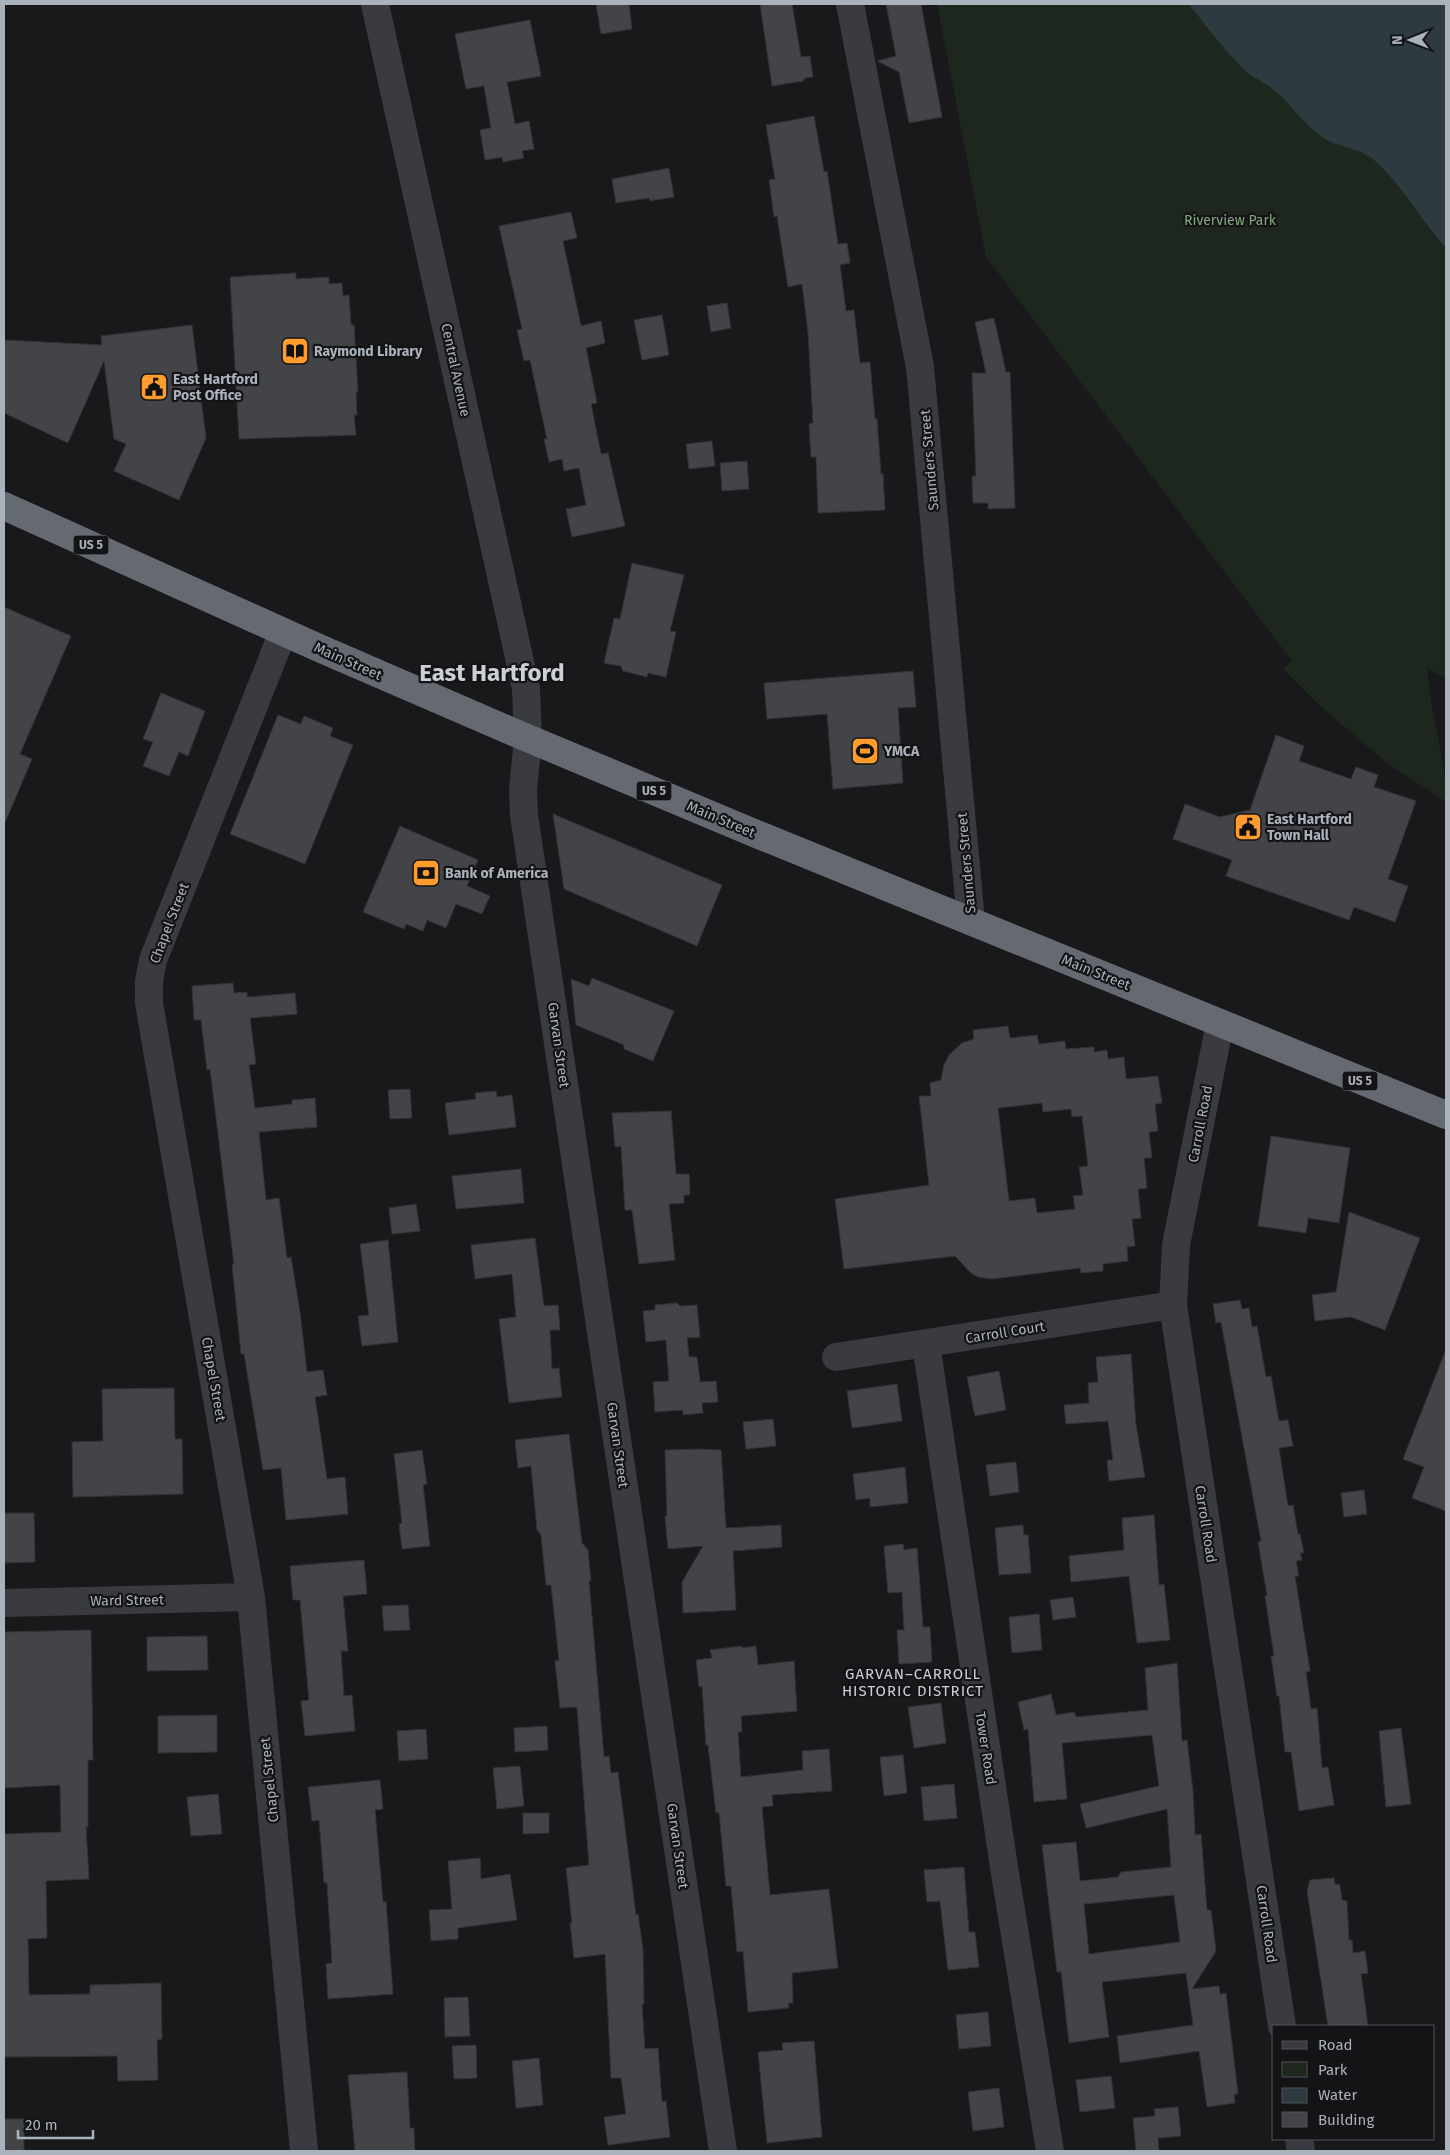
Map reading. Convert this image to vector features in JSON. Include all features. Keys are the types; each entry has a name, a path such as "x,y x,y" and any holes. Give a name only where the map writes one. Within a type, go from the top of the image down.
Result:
{"highway":[{"name":"Main Street","path":"4,506 283,632 528,738 1446,1115"}],"street":[{"name":"Central Avenue","path":"375,4 521,662 526,689 528,738"},
{"name":"Saunders Street","path":"850,4 920,367 971,921"},
{"name":"Chapel Street","path":"283,632 156,951 149,981 149,1003 251,1597 304,2151"},
{"name":"Garvan Street","path":"528,738 523,790 524,815 723,2151"},
{"name":"Carroll Road","path":"1220,1023 1176,1245 1173,1305 1282,2025"},
{"name":"Carroll Court","path":"836,1356 926,1344 1173,1305"},
{"name":"Tower Road","path":"926,1344 1004,1867 1050,2151"},
{"name":"Ward Street","path":"4,1603 251,1597"}],"green space":[{"name":"Riverview Park","path":"937,4 1446,4 1446,679 1427,668 1431,702 1441,752 1446,802 1387,763 1319,705 1283,669 1292,661 986,257"}],"water":[{"path":"1189,4 1446,4 1446,248 1394,181 1374,160 1362,152 1328,141 1315,132 1274,90 1248,73 1232,57"}],"building":[{"path":"596,4 629,4 632,29 601,34"},
{"path":"760,4 792,4 801,57 810,56 813,77 805,78 803,81 772,86"},
{"path":"886,4 921,4 942,117 909,123 899,72 877,61 896,56"},
{"path":"530,20 541,76 507,82 515,124 529,121 534,149 522,151 524,158 503,162 502,157 485,160 480,130 491,128 484,86 466,89 455,34"},
{"path":"814,116 824,172 827,171 838,244 847,243 850,263 840,265 846,311 854,310 860,363 870,362 881,474 883,474 885,510 818,513 816,457 811,457 809,424 813,423 808,332 802,284 788,287 777,216 774,217 769,180 775,179 766,125"},
{"path":"669,168 674,197 650,201 649,198 616,203 612,179"},
{"path":"571,212 577,238 563,241 581,326 601,321 605,343 586,348 597,403 591,404 601,454 608,453 625,526 572,537 566,509 586,505 579,468 564,471 562,459 549,462 544,439 547,439 530,360 524,361 517,330 522,329 499,226"},
{"name":"Raymond Library","path":"296,273 296,279 329,277 329,284 342,283 343,296 349,295 351,325 354,325 358,392 356,393 357,415 354,415 356,435 239,439 230,277"},
{"path":"727,303 731,328 711,332 707,306"},
{"path":"662,315 669,355 642,360 634,320"},
{"path":"994,318 1006,372 1010,372 1015,508 988,509 988,503 973,503 972,476 976,476 972,373 986,373 975,322"},
{"name":"East Hartford Post Office","path":"192,325 206,438 179,500 114,471 126,444 114,439 104,361 68,443 4,413 4,340 102,345 101,336"},
{"path":"712,441 715,466 689,469 686,444"},
{"path":"747,461 749,489 722,491 720,463"},
{"path":"632,563 684,575 670,631 676,632 666,677 648,673 647,677 623,671 621,666 604,663 614,618 620,619"},
{"path":"4,607 71,636 20,754 32,759 4,825"},
{"name":"YMCA","path":"913,671 916,707 898,708 903,783 833,789 827,714 767,719 764,683"},
{"path":"161,693 205,711 188,756 179,752 169,776 143,766 153,742 143,739"},
{"path":"278,715 301,724 304,716 333,728 330,736 353,745 305,864 230,834"},
{"name":"East Hartford Town Hall","path":"1276,735 1304,746 1299,761 1351,779 1356,767 1378,775 1374,787 1416,801 1388,879 1408,886 1395,922 1354,907 1349,920 1226,876 1232,860 1173,839 1185,804 1220,817 1250,810"},
{"path":"553,814 722,885 697,946 564,889"},
{"name":"Bank of America","path":"400,826 478,860 467,886 490,896 482,914 456,904 446,928 427,920 423,931 406,924 404,929 363,912"},
{"path":"592,978 674,1011 653,1061 624,1049 624,1045 576,1025 571,979 589,986"},
{"path":"233,983 234,993 247,992 247,997 295,993 297,1014 250,1018 256,1064 249,1065 255,1108 292,1104 292,1100 315,1098 317,1127 259,1132 266,1200 279,1198 287,1258 291,1257 307,1372 323,1370 327,1395 315,1397 327,1479 345,1477 348,1514 286,1520 281,1468 263,1470 244,1354 241,1354 232,1264 234,1264 210,1069 207,1070 201,1020 194,1020 192,986"},
{"path":"1008,1026 1010,1038 1037,1035 1039,1044 1065,1041 1066,1049 1094,1047 1094,1052 1107,1050 1108,1059 1124,1057 1126,1079 1158,1076 1162,1103 1155,1104 1158,1131 1149,1132 1152,1158 1144,1158 1147,1188 1138,1189 1141,1218 1132,1219 1135,1246 1127,1247 1128,1261 1103,1264 1103,1271 1081,1273 1080,1268 992,1279 978,1277 971,1273 955,1256 844,1269 835,1199 929,1185 919,1096 931,1096 930,1083 941,1080 944,1065 949,1055 962,1043 974,1039 973,1030","holes":["1042,1103 1043,1112 1071,1109 1072,1117 1082,1116 1088,1166 1079,1167 1083,1195 1073,1196 1075,1209 1037,1213 1035,1198 1009,1201 998,1108"]},
{"path":"410,1089 412,1118 390,1119 388,1090"},
{"path":"496,1091 497,1097 512,1095 516,1127 449,1135 445,1103 476,1099 475,1093"},
{"path":"671,1111 676,1174 689,1174 690,1195 684,1195 684,1203 669,1204 675,1260 639,1264 632,1210 625,1210 621,1146 615,1147 612,1113"},
{"path":"1271,1136 1350,1148 1339,1223 1308,1218 1306,1233 1258,1226"},
{"path":"521,1169 524,1203 456,1209 452,1176"},
{"path":"416,1204 420,1231 392,1234 389,1208"},
{"path":"1349,1212 1420,1238 1385,1330 1351,1317 1315,1321 1312,1295 1336,1292"},
{"path":"535,1238 544,1306 558,1305 560,1330 550,1330 552,1369 559,1368 562,1397 509,1403 499,1319 516,1317 512,1274 475,1279 471,1245"},
{"path":"388,1240 398,1342 362,1346 358,1316 369,1315 360,1244"},
{"path":"1240,1300 1242,1309 1249,1308 1252,1327 1257,1326 1266,1377 1271,1376 1279,1421 1288,1420 1293,1446 1279,1448 1288,1506 1293,1505 1298,1534 1300,1534 1304,1553 1300,1553 1302,1560 1296,1561 1299,1576 1295,1576 1310,1671 1306,1672 1311,1709 1317,1708 1322,1768 1328,1767 1334,1805 1299,1811 1291,1752 1285,1752 1279,1696 1277,1696 1271,1656 1274,1656 1265,1596 1267,1595 1258,1542 1261,1541 1221,1322 1216,1323 1213,1304"},
{"path":"677,1303 680,1306 697,1305 700,1337 687,1338 689,1357 697,1357 700,1382 716,1381 718,1402 702,1403 703,1413 683,1415 683,1410 655,1412 653,1382 669,1381 666,1340 646,1342 643,1311 655,1310 655,1305"},
{"path":"1445,1352 1446,1511 1412,1498 1424,1467 1403,1459"},
{"path":"1131,1354 1136,1425 1145,1477 1109,1481 1107,1460 1113,1460 1108,1421 1066,1424 1064,1405 1089,1403 1088,1383 1098,1382 1096,1357"},
{"path":"999,1371 1006,1410 975,1416 967,1377"},
{"path":"897,1384 902,1421 852,1428 847,1391"},
{"path":"174,1388 175,1439 182,1439 183,1494 73,1497 72,1442 103,1441 102,1389"},
{"path":"773,1419 776,1446 746,1449 743,1422"},
{"path":"569,1434 582,1543 588,1550 604,1757 609,1756 611,1773 618,1772 636,1915 638,1914 643,1949 644,2004 642,2004 645,2049 658,2048 662,2102 666,2101 670,2137 608,2145 604,2117 626,2114 621,2078 611,2078 605,1954 574,1958 566,1868 589,1865 577,1707 560,1708 555,1661 559,1660 551,1585 546,1585 541,1535 537,1530 531,1466 518,1468 515,1440"},
{"path":"422,1450 427,1484 423,1485 430,1546 402,1549 399,1524 402,1523 394,1454"},
{"path":"665,1450 721,1450 726,1528 781,1525 782,1547 733,1551 736,1610 683,1613 682,1582 703,1546 668,1549 665,1516 667,1516"},
{"path":"1016,1462 1019,1492 990,1496 986,1465"},
{"path":"905,1467 908,1503 870,1507 870,1498 856,1500 853,1474"},
{"path":"1364,1490 1367,1514 1344,1517 1341,1493"},
{"path":"4,1513 34,1513 35,1562 4,1563"},
{"path":"1154,1515 1159,1585 1164,1584 1170,1640 1137,1643 1129,1576 1071,1582 1069,1556 1124,1550 1122,1518"},
{"path":"1023,1525 1024,1535 1028,1535 1031,1573 999,1575 995,1528"},
{"path":"903,1544 904,1550 917,1548 923,1627 930,1627 932,1662 899,1664 897,1630 904,1630 902,1592 888,1593 884,1546"},
{"path":"364,1560 367,1594 343,1596 348,1651 341,1651 344,1696 352,1695 355,1731 305,1736 301,1701 309,1700 300,1600 293,1600 290,1566"},
{"path":"1073,1597 1076,1617 1053,1620 1050,1600"},
{"path":"408,1605 410,1630 384,1631 382,1606"},
{"path":"1039,1614 1042,1650 1012,1653 1009,1617"},
{"path":"91,1630 93,1760 88,1760 88,1827 86,1827 89,1879 46,1881 47,1938 28,1939 29,1995 90,1994 90,1985 161,1983 162,2039 157,2040 158,2080 118,2081 117,2056 4,2057 4,1834 61,1832 60,1785 4,1788 4,1632"},
{"path":"207,1636 208,1670 147,1671 147,1637"},
{"path":"742,1646 742,1648 756,1646 758,1665 794,1661 797,1711 741,1716 742,1732 738,1732 741,1777 803,1770 802,1751 829,1749 832,1791 772,1795 773,1806 762,1807 770,1895 829,1889 838,1968 792,1973 793,2003 788,2003 789,2008 748,2012 743,1951 737,1952 731,1886 726,1886 719,1812 716,1813 708,1745 706,1745 702,1686 699,1687 696,1660 712,1658 710,1650"},
{"path":"1177,1663 1182,1741 1187,1740 1193,1791 1195,1835 1201,1834 1207,1910 1211,1910 1216,1951 1192,1989 1219,1986 1220,1994 1226,1993 1238,2094 1234,2094 1235,2103 1207,2107 1199,2051 1120,2063 1117,2036 1193,2025 1186,1973 1102,1982 1109,2037 1069,2043 1061,1972 1057,1972 1042,1845 1076,1842 1080,1881 1118,1877 1121,1872 1171,1867 1167,1809 1086,1828 1080,1804 1159,1786 1152,1735 1062,1743 1067,1799 1034,1802 1028,1729 1024,1730 1018,1702 1051,1694 1056,1715 1074,1712 1076,1717 1148,1710 1145,1668","holes":["1174,1895 1180,1942 1089,1954 1084,1904"]},
{"path":"941,1703 946,1743 914,1748 908,1707"},
{"path":"217,1715 217,1752 158,1753 158,1716"},
{"path":"547,1726 548,1750 515,1752 514,1728"},
{"path":"1401,1728 1411,1804 1386,1807 1379,1731"},
{"path":"426,1729 428,1759 399,1761 397,1731"},
{"path":"903,1755 907,1793 884,1796 880,1757"},
{"path":"520,1766 524,1806 497,1809 493,1768"},
{"path":"380,1780 383,1809 375,1810 383,1902 386,1902 393,1994 328,1999 326,1964 332,1963 327,1883 324,1883 319,1820 312,1821 308,1787"},
{"path":"954,1784 957,1818 924,1821 921,1787"},
{"path":"218,1794 222,1834 191,1836 187,1797"},
{"path":"523,1813 549,1813 549,1833 523,1834"},
{"path":"480,1858 481,1879 510,1874 517,1920 458,1928 458,1939 431,1941 429,1910 452,1909 448,1861"},
{"path":"964,1867 969,1932 975,1932 979,1967 948,1970 940,1901 927,1902 924,1870"},
{"path":"1334,1878 1335,1884 1340,1885 1342,1900 1347,1901 1349,1940 1352,1940 1353,1953 1365,1951 1368,1973 1361,1974 1368,2025 1328,2025 1307,1891 1310,1880"},
{"path":"468,1997 470,2036 445,2037 444,1998"},
{"path":"988,2012 991,2046 959,2049 956,2015"},
{"path":"814,2041 822,2137 767,2143 758,2052 783,2050 782,2043"},
{"path":"476,2045 477,2078 454,2079 452,2046"},
{"path":"539,2058 543,2105 516,2108 512,2061"},
{"path":"407,2072 410,2128 414,2128 415,2151 355,2151 348,2075"},
{"path":"1111,2076 1115,2108 1080,2112 1076,2080"},
{"path":"999,2088 1004,2127 973,2131 968,2092"},
{"path":"1178,2107 1181,2136 1158,2138 1159,2151 1136,2151 1133,2118 1155,2116 1154,2109"},
{"path":"4,2119 24,2119 24,2151 4,2151"}],"place":[{"name":"Raymond Library","path":"295,351"},
{"name":"East Hartford Post Office","path":"154,387"},
{"name":"YMCA","path":"865,751"},
{"name":"East Hartford Town Hall","path":"1248,827"},
{"name":"Bank of America","path":"426,873"}],"district":[{"name":"East Hartford","path":"492,673"},
{"name":"GARVAN–CARROLL HISTORIC DISTRICT","path":"913,1682"}]}
